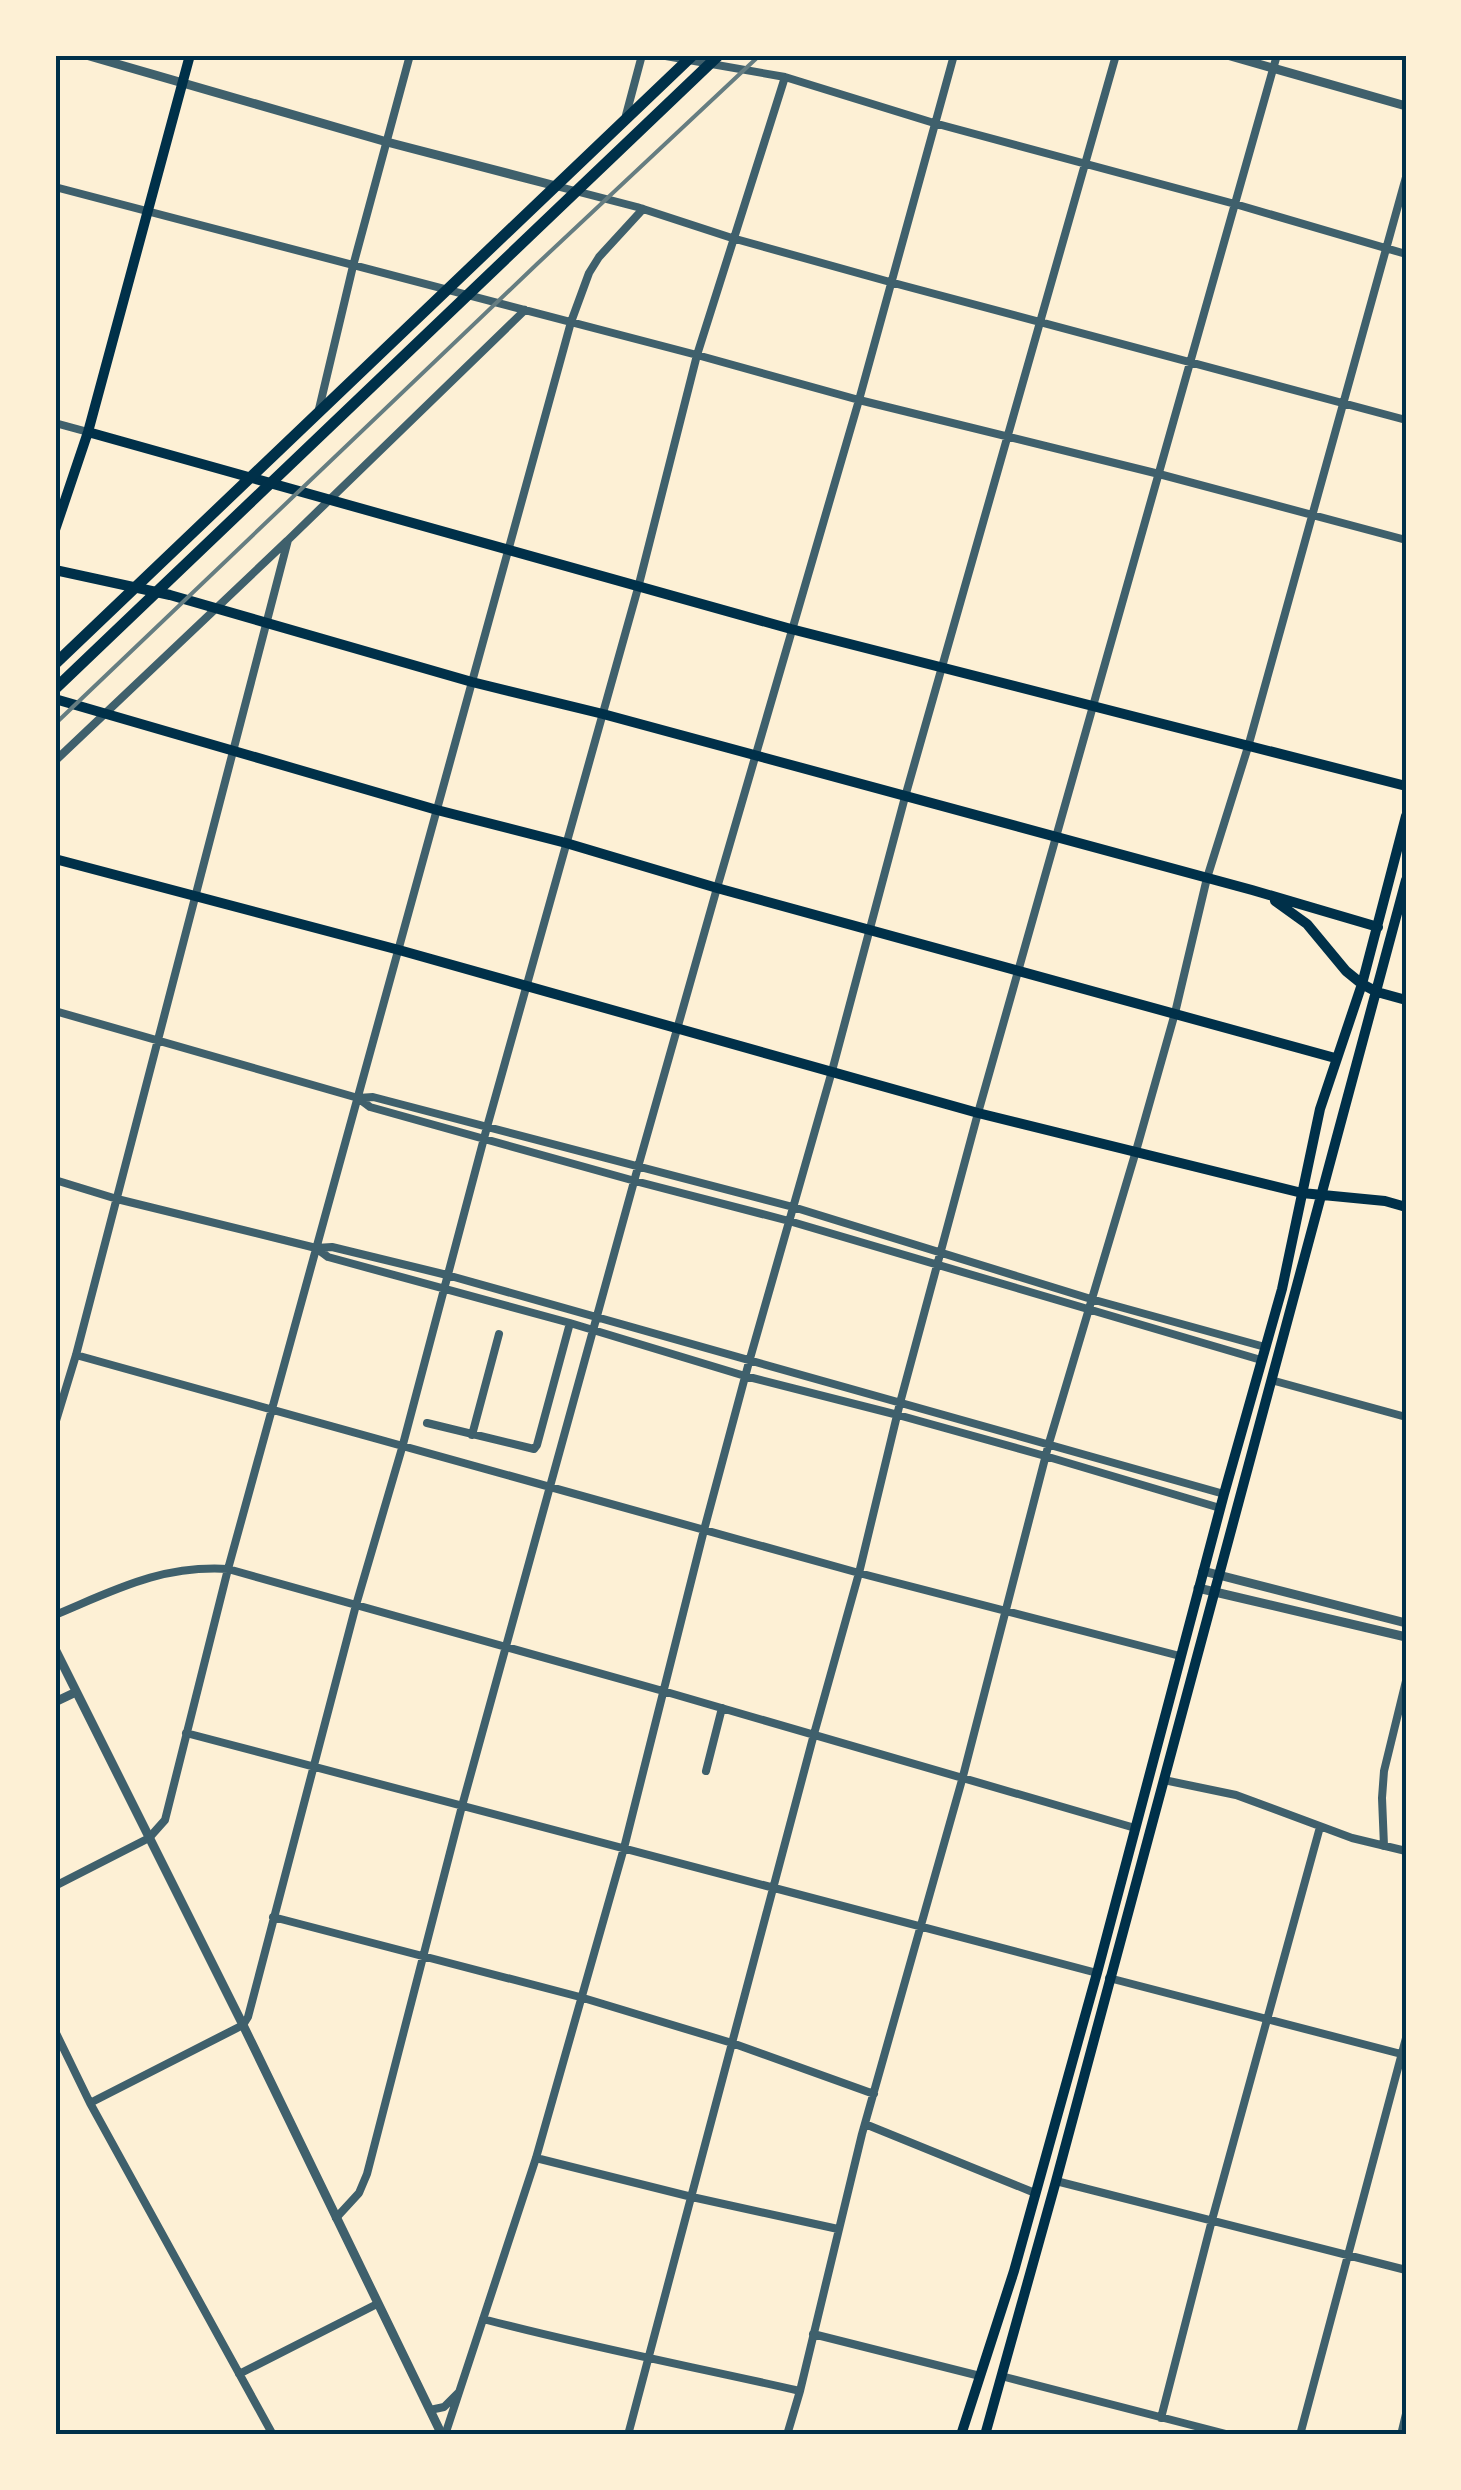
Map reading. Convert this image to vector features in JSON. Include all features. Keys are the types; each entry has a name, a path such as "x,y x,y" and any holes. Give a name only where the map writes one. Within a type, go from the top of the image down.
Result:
{"main road":[{"path":"55,530 88,432 190,55"},
{"path":"55,689 163,594 270,484 719,55"},
{"path":"55,664 690,58"},
{"path":"88,432 638,588 1406,786"},
{"path":"55,570 163,594 472,682 603,714 1378,927"},
{"path":"61,701 437,810 1336,1058"},
{"path":"961,2435 1004,2306 1097,1972 1282,1289 1320,1109 1362,984 1406,816"},
{"path":"55,859 399,950 978,1113 1302,1193 1406,1206"},
{"path":"985,2435 1406,880"},
{"path":"1252,890 1273,899 1307,924 1346,971 1362,984 1406,1000"}],"street":[{"path":"86,55 386,142 577,190 890,282 1406,420"},
{"path":"318,412 410,55"},
{"path":"625,120 642,55"},
{"path":"660,55 785,77 934,123 1406,254"},
{"path":"336,2218 359,2193 367,2174 462,1806 638,1167 954,55"},
{"path":"444,2435 536,2158 624,1848 749,1362 1116,55"},
{"path":"1227,55 1406,106"},
{"path":"628,2435 859,1573 936,1266 1091,706 1278,55"},
{"path":"90,2103 242,2025 248,2017 312,1766 638,588 697,355 785,77"},
{"path":"787,2435 838,2229 962,1780 1048,1443 1136,1152 1208,878 1406,178"},
{"path":"55,187 1406,540"},
{"path":"55,1886 149,1838 165,1820 228,1569 571,322 588,273 640,208"},
{"path":"55,762 525,310"},
{"path":"55,424 88,432"},
{"path":"55,1424 118,1200 288,540"},
{"path":"55,1011 358,1098 373,1097 793,1207 1092,1299 1265,1347"},
{"path":"358,1098 370,1108 789,1221 1261,1360"},
{"path":"55,1180 118,1200 316,1248 332,1246 447,1275 1224,1494"},
{"path":"686,1195 690,1180"},
{"path":"316,1248 328,1257 746,1376 898,1414 1220,1508"},
{"path":"426,1423 536,1448 570,1323"},
{"path":"1199,1342 1202,1330"},
{"path":"472,1434 499,1334"},
{"path":"76,1355 859,1573 1180,1656"},
{"path":"1271,1380 1406,1417"},
{"path":"55,1615 168,1572 228,1569 1135,1828"},
{"path":"1203,1571 1406,1623"},
{"path":"1198,1588 1406,1637"},
{"path":"55,1650 444,2435"},
{"path":"1384,1846 1384,1771 1406,1680"},
{"path":"55,1702 76,1692"},
{"path":"706,1770 722,1708"},
{"path":"186,1733 1097,1972"},
{"path":"1164,1780 1236,1795 1320,1827 1406,1851"},
{"path":"1161,2418 1320,1827"},
{"path":"272,1917 580,1997 732,2043 874,2094"},
{"path":"1110,1978 1404,2054"},
{"path":"55,2031 90,2103 273,2435"},
{"path":"1300,2435 1406,2038"},
{"path":"866,2124 1036,2193"},
{"path":"536,2158 838,2229"},
{"path":"1056,2181 1406,2270"},
{"path":"239,2374 377,2304"},
{"path":"483,2320 800,2391"},
{"path":"813,2334 980,2376"},
{"path":"1001,2376 1230,2435"},
{"path":"430,2410 444,2406 460,2390"},
{"path":"1401,2435 1406,2414"}],"railway":[{"path":"55,724 760,55"}]}
